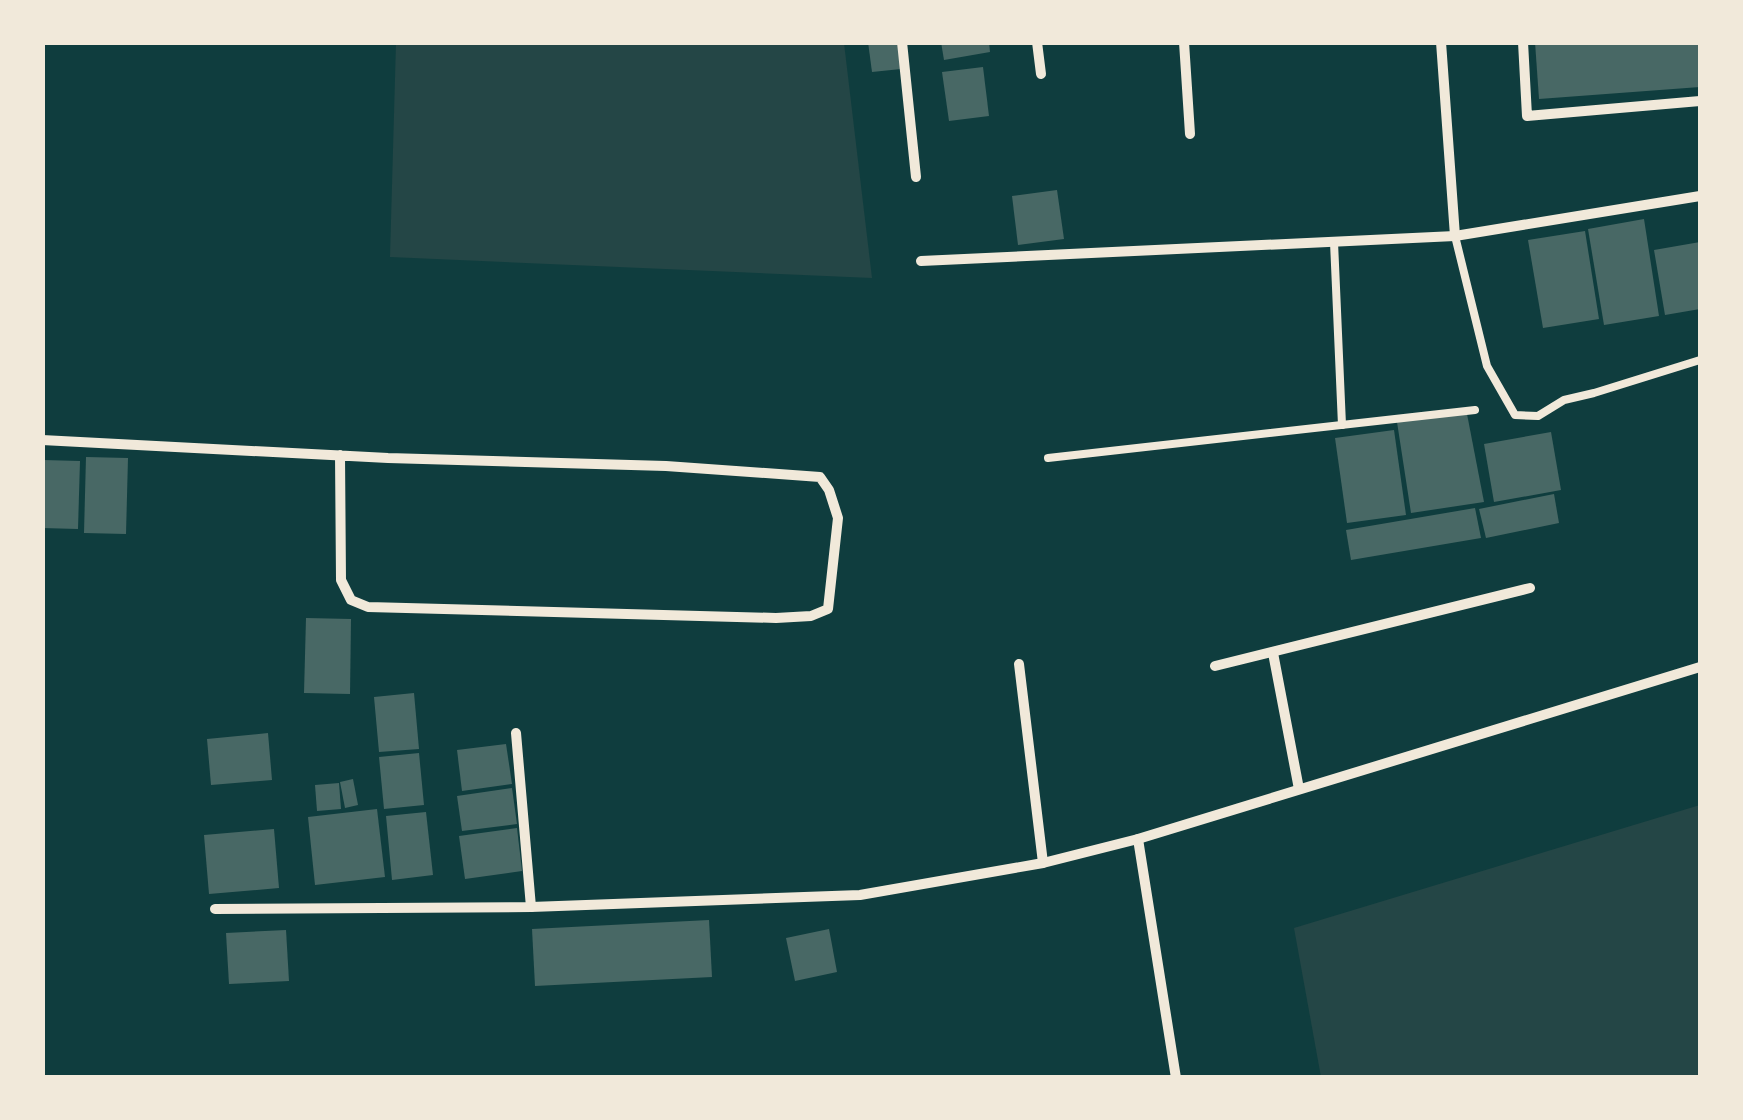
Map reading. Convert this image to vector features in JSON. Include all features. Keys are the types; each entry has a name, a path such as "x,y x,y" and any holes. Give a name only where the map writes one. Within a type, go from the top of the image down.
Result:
{"street":[{"path":"902,42 916,177"},
{"path":"1037,42 1041,74"},
{"path":"1184,42 1190,134"},
{"path":"1441,42 1455,236"},
{"path":"1523,42 1527,116 1700,101"},
{"path":"920,262 1455,236 1700,196"},
{"path":"42,440 666,466 820,477 830,490 838,518 828,608 812,616 776,618 368,607 351,600 341,580 340,455"},
{"path":"1215,666 1530,588"},
{"path":"1272,653 1299,789"},
{"path":"1018,664 1044,864"},
{"path":"215,909 531,907 860,894 1044,864 1138,839 1700,667"},
{"path":"516,732 531,907"},
{"path":"1138,839 1176,1078"}],"lane":[{"path":"1455,236 1486,366 1515,415 1538,416 1564,400 1700,360"},
{"path":"1334,242 1342,426"},
{"path":"1048,458 1475,410"}],"shaded area":[{"path":"396,43 844,43 872,278 390,257"},
{"path":"1700,805 1700,1077 1321,1077 1294,928"}],"building":[{"path":"868,42 898,42 901,69 872,72"},
{"path":"941,42 989,42 990,52 944,60"},
{"path":"1535,42 1700,42 1700,87 1539,99"},
{"path":"983,67 989,116 949,121 942,72"},
{"path":"1057,190 1064,239 1018,245 1012,196"},
{"path":"1644,219 1659,316 1604,325 1588,229"},
{"path":"1585,231 1599,319 1543,328 1528,240"},
{"path":"1700,242 1700,309 1665,315 1654,250"},
{"path":"1467,414 1484,502 1411,513 1397,422"},
{"path":"1394,430 1406,515 1347,523 1335,438"},
{"path":"1551,432 1561,490 1494,502 1484,444"},
{"path":"86,457 128,458 126,534 84,533"},
{"path":"43,460 80,461 78,529 42,528"},
{"path":"1554,494 1559,523 1486,538 1479,509"},
{"path":"1475,508 1481,538 1351,560 1346,530"},
{"path":"306,618 351,619 350,694 304,693"},
{"path":"414,693 419,749 379,752 374,697"},
{"path":"268,733 272,780 211,785 207,739"},
{"path":"506,744 512,784 462,791 457,750"},
{"path":"419,753 424,805 384,809 379,757"},
{"path":"353,779 358,805 345,808 340,782"},
{"path":"339,783 341,809 317,811 315,785"},
{"path":"512,788 517,824 462,831 457,796"},
{"path":"377,809 385,877 315,885 308,817"},
{"path":"426,812 433,875 392,880 386,816"},
{"path":"517,828 522,871 465,879 459,836"},
{"path":"274,829 279,888 209,894 204,835"},
{"path":"709,920 712,977 535,986 532,929"},
{"path":"829,929 837,972 795,981 786,938"},
{"path":"286,930 289,981 229,984 226,933"}]}
